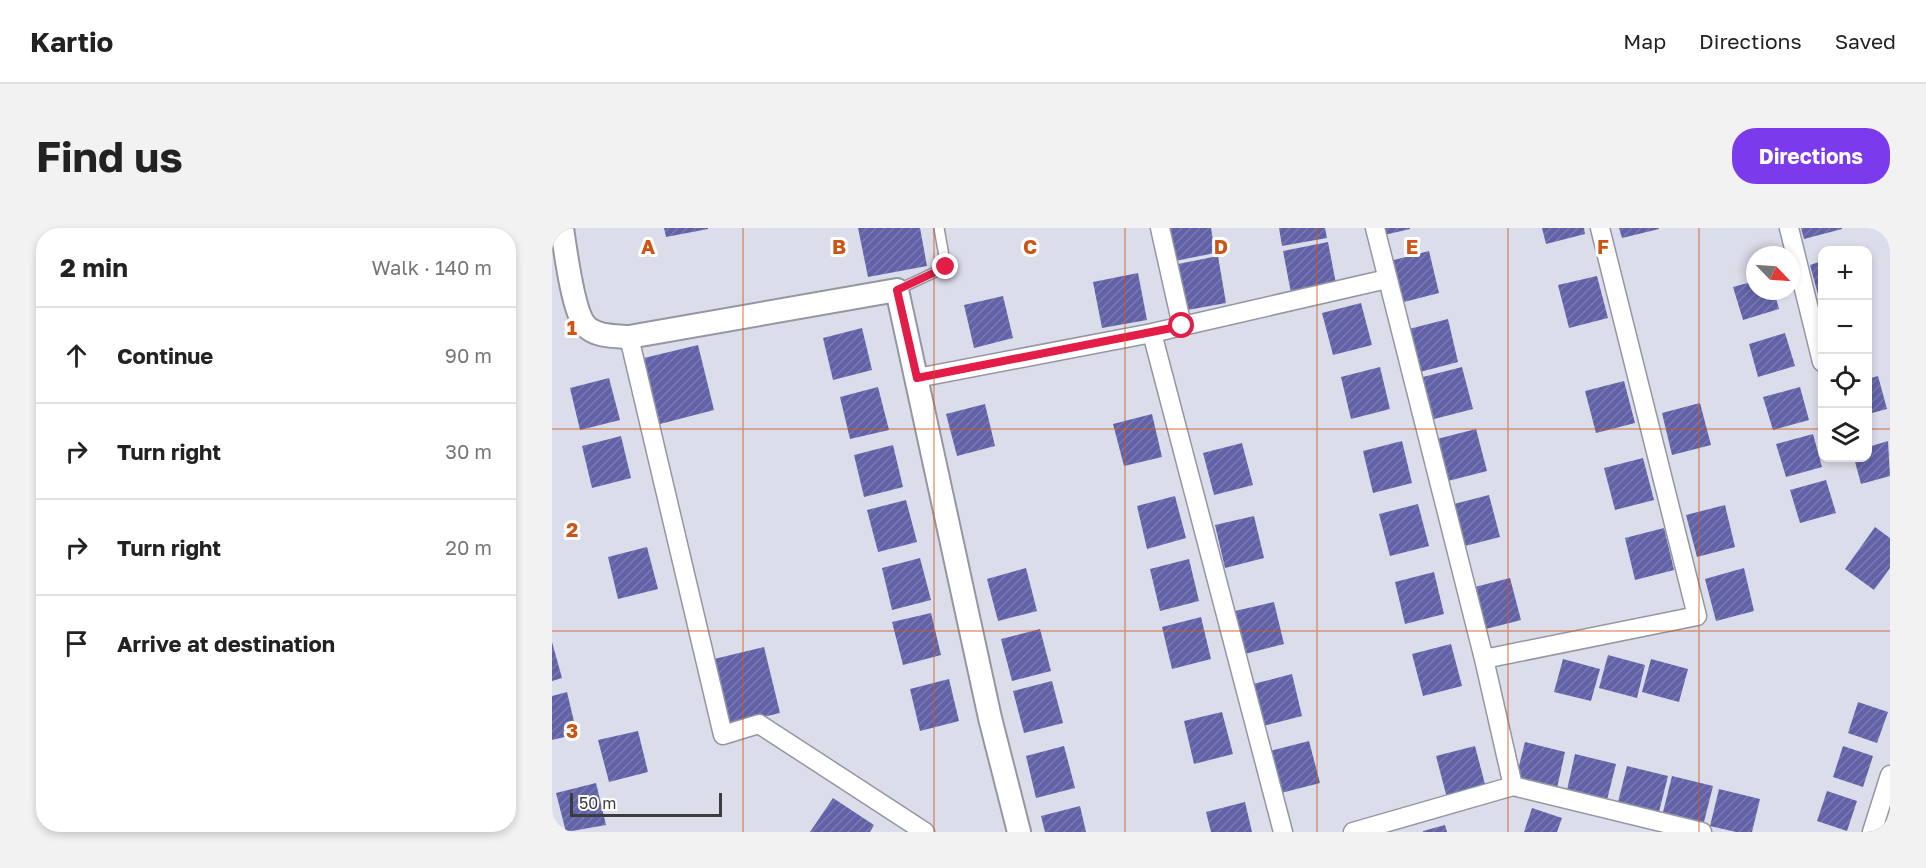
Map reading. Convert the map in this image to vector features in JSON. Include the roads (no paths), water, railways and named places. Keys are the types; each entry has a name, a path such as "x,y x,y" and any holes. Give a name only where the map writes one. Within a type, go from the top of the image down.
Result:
{"street":[{"path":"562,228 577,308 585,325 602,335 629,337 897,290 990,718 1019,832"},
{"path":"1160,228 1182,326"},
{"path":"1375,228 1484,659 1513,786"},
{"path":"1484,659 1697,616 1600,228"},
{"path":"1789,228 1820,354"},
{"path":"917,378 1152,333 1387,279"},
{"path":"1152,333 1283,832"},
{"path":"629,337 723,735 759,724 925,832"},
{"path":"1872,832 1890,775"},
{"path":"1353,832 1513,786 1702,832"}],"lane":[{"path":"897,290 946,267 939,228"}]}
